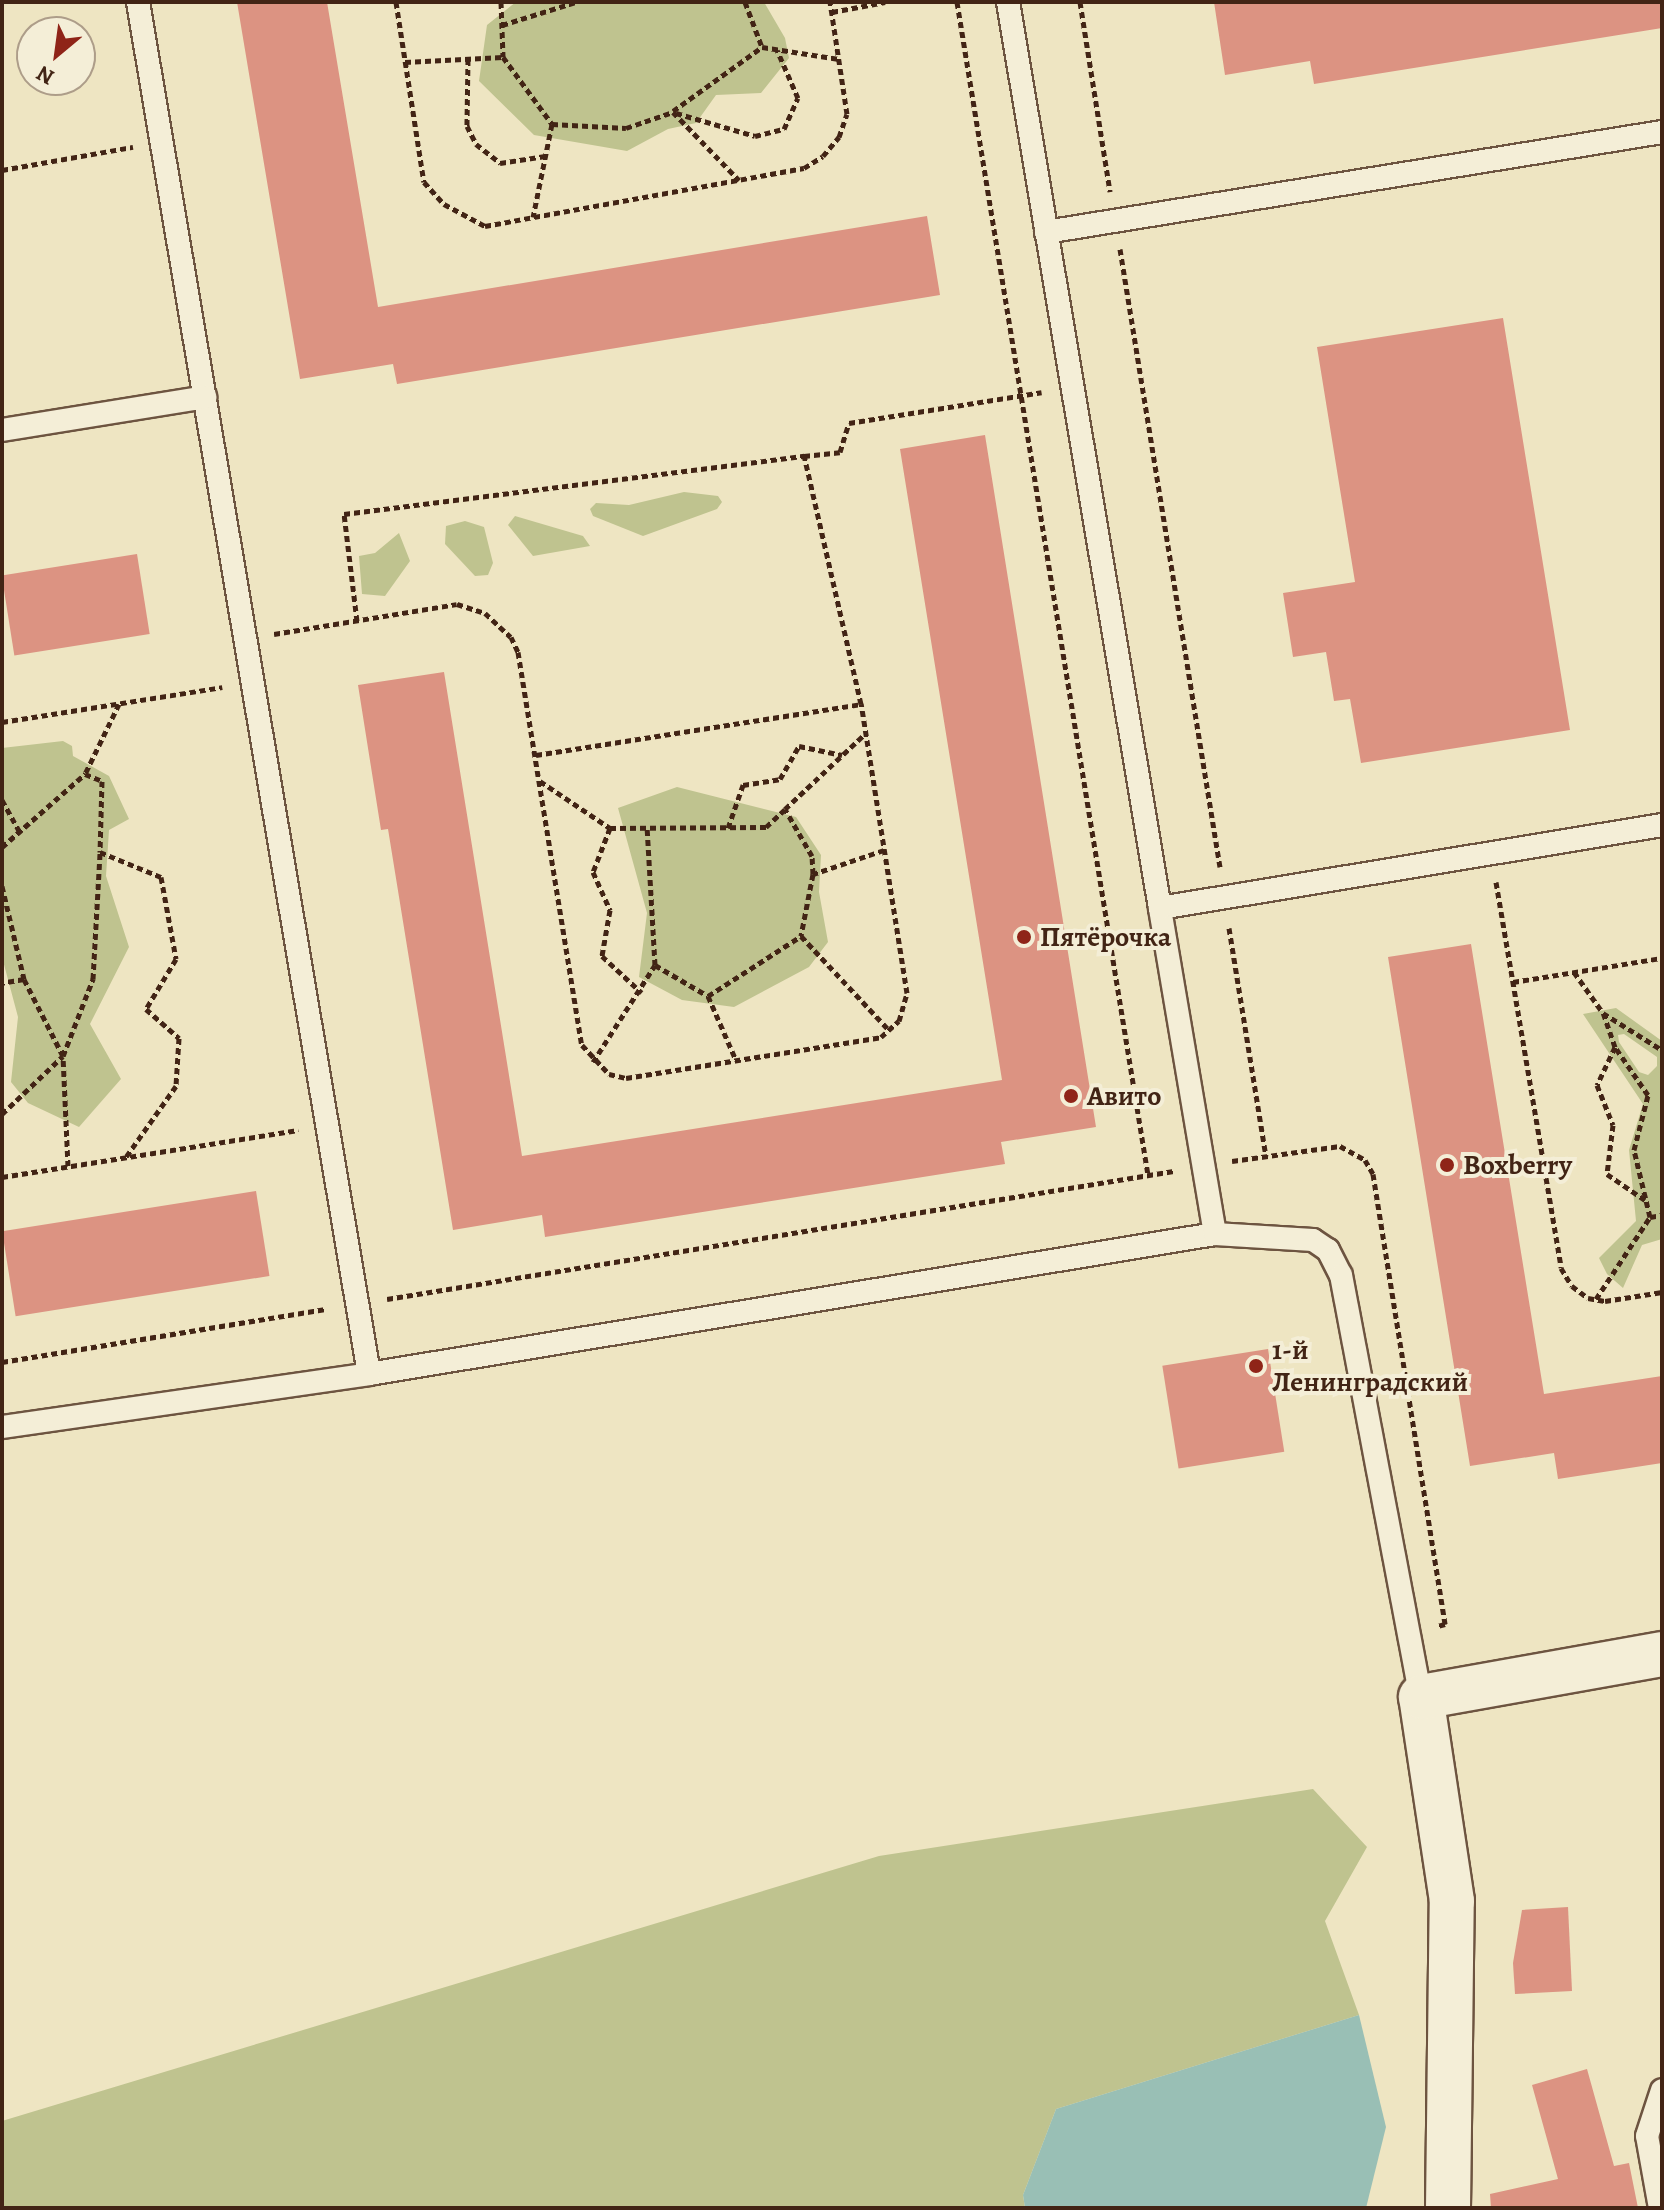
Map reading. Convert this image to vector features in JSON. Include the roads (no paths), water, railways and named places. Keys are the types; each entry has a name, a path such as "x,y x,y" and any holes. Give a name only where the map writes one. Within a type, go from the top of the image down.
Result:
{"street":[{"path":"1448,2208 1452,1901 1421,1697 1662,1654"}],"lane":[{"path":"138,2 369,1374"},
{"path":"1008,2 1215,1234"},
{"path":"1046,232 1662,132"},
{"path":"2,430 205,397"},
{"path":"1160,908 1662,825"},
{"path":"2,1427 369,1374 1215,1234 1313,1240 1328,1250 1341,1275 1421,1697"},
{"path":"1660,2208 1647,2136 1662,2090"}],"water":[{"path":"1359,2015 1386,2127 1366,2208 1025,2208 1023,2195 1056,2109"}],"place":[{"name":"Пятёрочка","path":"1024,937"},
{"name":"Авито","path":"1071,1096"},
{"name":"Boxberry","path":"1447,1165"},
{"name":"1-й Ленинградский","path":"1256,1366"}]}
